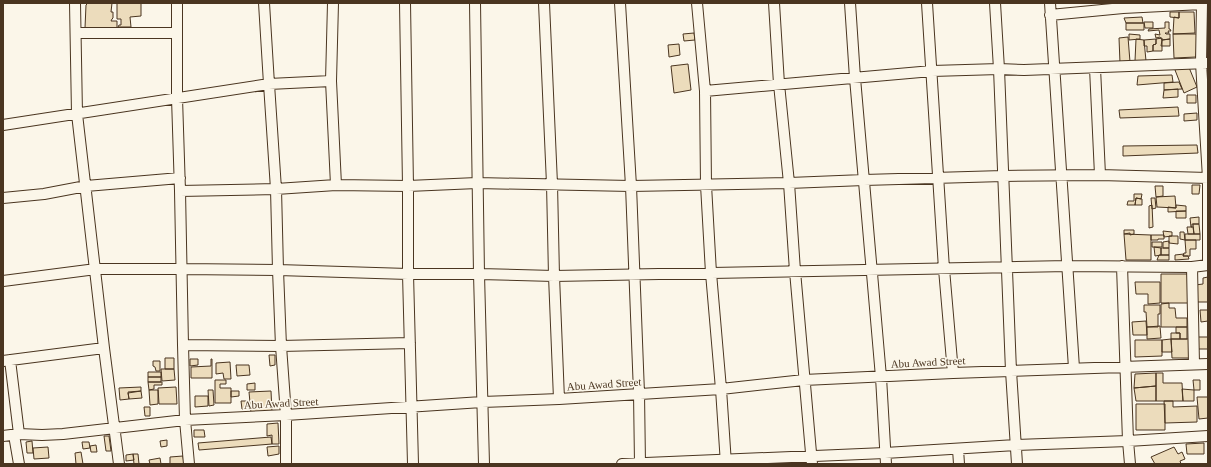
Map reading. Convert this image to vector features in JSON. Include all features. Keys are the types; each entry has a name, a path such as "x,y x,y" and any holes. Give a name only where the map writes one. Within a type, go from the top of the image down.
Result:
{"street":[{"path":"75,3 77,114 119,464"},
{"path":"177,3 177,98 181,269 185,420 189,464"},
{"path":"264,3 276,189 281,346 286,415 286,464"},
{"path":"333,3 331,81 336,185"},
{"path":"405,3 408,274 413,464"},
{"path":"475,3 479,274 484,464"},
{"path":"544,3 560,399"},
{"path":"620,3 631,186 639,393 640,463"},
{"path":"697,3 704,91 710,273 722,389 726,462"},
{"path":"774,3 779,84 789,183 795,272 812,460"},
{"path":"850,3 855,78 881,377 886,464"},
{"path":"927,3 944,269 953,373"},
{"path":"995,3 1011,371 1018,464"},
{"path":"1050,3 1074,368"},
{"path":"3,281 96,270 278,270 408,274 634,276 710,273 1068,266 1192,267 1208,264 1207,127 1202,4 1123,8 1050,15"},
{"path":"76,33 177,34"},
{"path":"704,91 932,71 1095,68 1204,63"},
{"path":"1095,68 1100,175"},
{"path":"3,125 269,84 331,81"},
{"path":"180,191 276,189 336,185 408,186 478,183 631,186 706,185 1003,176 1100,175 1208,178"},
{"path":"3,198 44,194 86,186 180,178"},
{"path":"1122,266 1130,464"},
{"path":"1192,267 1194,364"},
{"path":"183,345 281,346 410,343"},
{"path":"19,464 17,434 6,361 104,348"},
{"name":"Abu Awad Street","path":"3,436 17,434 42,436 185,420 722,389 804,380 1074,368 1208,364"},
{"path":"622,464 812,460 885,453 1016,445 1128,442 1208,436"},
{"path":"958,449 959,464"}],"building":[{"path":"88,3 112,3 111,12 113,12 113,18 111,21 117,21 117,29 85,28 86,5"},
{"path":"117,3 141,3 141,16 130,17 131,27 118,27 121,25 121,19 117,19"},
{"path":"1170,12 1179,12 1179,18 1170,17"},
{"path":"1179,12 1194,12 1195,33 1173,34 1174,17 1179,18"},
{"path":"1142,17 1143,23 1126,23 1124,18"},
{"path":"1144,22 1153,22 1153,28 1145,28"},
{"path":"1165,22 1169,22 1169,29 1171,31 1168,31 1169,33 1165,33 1170,34 1170,39 1162,40 1160,37 1156,38 1155,34 1160,35 1159,30 1148,31 1149,29 1165,28"},
{"path":"1126,23 1144,23 1144,30 1126,30"},
{"path":"694,33 695,40 684,41 683,34"},
{"path":"1129,34 1140,35 1140,39 1129,40"},
{"path":"1173,34 1198,34 1196,57 1174,58"},
{"path":"1128,37 1130,62 1120,63 1119,38"},
{"path":"1162,38 1162,51 1153,51 1153,45 1156,44 1156,39"},
{"path":"1136,39 1144,40 1146,61 1135,61"},
{"path":"1156,39 1156,44 1153,45 1153,51 1147,52 1147,46 1144,46 1144,40"},
{"path":"1170,39 1170,46 1161,46 1162,40"},
{"path":"679,44 680,55 669,57 668,45"},
{"path":"688,64 691,90 674,93 671,66"},
{"path":"1188,65 1197,87 1184,93 1175,70"},
{"path":"1172,75 1173,82 1137,85 1138,76"},
{"path":"1179,82 1182,89 1164,90 1164,83"},
{"path":"1178,89 1178,97 1163,98 1164,90"},
{"path":"1187,95 1196,95 1196,103 1187,103"},
{"path":"1178,107 1179,116 1120,118 1119,110"},
{"path":"1197,113 1197,120 1184,121 1184,114"},
{"path":"1197,145 1198,153 1123,156 1123,146"},
{"path":"1192,185 1200,185 1199,194 1192,194"},
{"path":"1155,186 1163,186 1163,196 1156,197"},
{"path":"1134,194 1142,194 1141,199 1136,198 1135,205 1127,205 1128,201 1134,201"},
{"path":"1175,196 1176,208 1157,207 1156,197"},
{"path":"1136,198 1142,199 1142,205 1135,205"},
{"path":"1151,198 1155,198 1156,208 1152,209"},
{"path":"1152,205 1153,227 1149,228 1149,206"},
{"path":"1176,205 1186,206 1186,211 1168,212 1168,207 1176,208"},
{"path":"1176,211 1186,211 1186,218 1176,218"},
{"path":"1199,217 1199,224 1192,224 1191,227 1190,218"},
{"path":"1193,224 1199,224 1200,234 1194,234"},
{"path":"1187,227 1193,227 1194,234 1188,234"},
{"path":"1124,230 1134,230 1134,234 1124,234"},
{"path":"1163,231 1172,232 1172,236 1164,237"},
{"path":"1180,232 1184,232 1185,240 1180,239"},
{"path":"1124,234 1151,235 1151,260 1126,260"},
{"path":"1185,234 1200,234 1200,240 1185,240"},
{"path":"1151,235 1164,235 1164,239 1151,240"},
{"path":"1169,236 1178,236 1178,244 1169,243"},
{"path":"1185,240 1196,240 1196,249 1190,249 1190,256 1183,256 1184,253 1186,253"},
{"path":"1169,241 1169,248 1163,248 1163,242"},
{"path":"1152,242 1162,242 1162,247 1152,247"},
{"path":"1154,247 1161,248 1161,255 1155,256"},
{"path":"1161,248 1169,248 1169,255 1161,255"},
{"path":"1184,254 1183,256 1188,256 1189,259 1175,260 1175,255"},
{"path":"1159,255 1169,255 1169,260 1157,260"},
{"path":"1161,274 1188,274 1188,303 1161,303"},
{"path":"1208,277 1208,302 1195,302 1195,285 1203,284 1203,278"},
{"path":"1135,282 1160,282 1160,303 1148,304 1148,294 1136,294"},
{"path":"1169,303 1169,308 1175,308 1176,318 1187,318 1187,327 1161,327 1161,304"},
{"path":"1144,305 1160,305 1158,327 1147,327"},
{"path":"1200,310 1208,310 1208,321 1201,322"},
{"path":"1146,321 1147,335 1133,335 1132,322"},
{"path":"1160,326 1161,338 1147,339 1147,327"},
{"path":"1176,327 1187,327 1187,339 1180,339 1180,333 1176,333"},
{"path":"1171,333 1180,333 1180,339 1171,339"},
{"path":"1195,337 1208,337 1208,349 1195,349"},
{"path":"1171,339 1190,339 1189,358 1172,358"},
{"path":"1171,339 1172,352 1162,352 1162,340"},
{"path":"1135,340 1162,340 1162,356 1135,357"},
{"path":"269,355 275,355 275,365 270,366"},
{"path":"165,358 174,358 174,369 165,369"},
{"path":"190,359 198,359 198,365 190,366"},
{"path":"211,359 212,378 191,378 191,367 211,366"},
{"path":"153,361 160,361 160,371 156,371 155,367 153,366"},
{"path":"230,362 231,379 224,379 223,373 216,374 216,363"},
{"path":"236,365 249,365 250,375 237,376"},
{"path":"161,369 174,369 175,380 162,381"},
{"path":"148,372 161,372 161,377 148,377"},
{"path":"1156,373 1163,373 1163,383 1182,383 1183,401 1156,401"},
{"path":"1156,373 1156,386 1134,388 1135,374"},
{"path":"148,377 161,377 161,382 148,382"},
{"path":"215,380 226,380 226,384 220,384 220,388 231,388 231,403 215,403"},
{"path":"1193,380 1200,380 1200,390 1194,390"},
{"path":"148,382 162,382 162,385 154,385 154,389 149,390"},
{"path":"255,383 255,390 247,390 247,384"},
{"path":"1156,386 1156,401 1136,401 1134,388"},
{"path":"141,387 141,391 128,392 129,399 120,400 119,388"},
{"path":"176,387 177,404 159,404 158,388"},
{"path":"1182,389 1194,390 1194,401 1183,401"},
{"path":"149,390 158,390 158,404 150,405"},
{"path":"208,390 213,390 214,405 209,406"},
{"path":"141,391 142,398 129,399 128,393"},
{"path":"231,391 239,391 239,396 231,397"},
{"path":"271,391 272,412 251,413 249,392"},
{"path":"195,396 208,396 208,406 195,407"},
{"path":"1197,397 1208,397 1208,418 1199,419"},
{"path":"241,401 247,401 248,409 242,409"},
{"path":"1164,401 1173,401 1173,407 1197,406 1197,422 1165,423"},
{"path":"1136,404 1165,404 1165,430 1136,430"},
{"path":"144,407 150,407 150,416 145,416"},
{"path":"278,423 279,444 272,444 272,435 267,436 267,424"},
{"path":"194,430 204,430 205,437 194,437"},
{"path":"104,436 109,436 111,451 106,451"},
{"path":"271,437 272,444 199,450 198,443"},
{"path":"167,440 167,446 161,447 160,441"},
{"path":"32,441 33,453 27,453 26,442"},
{"path":"82,442 89,442 90,448 83,449"},
{"path":"1204,443 1204,454 1187,454 1186,444"},
{"path":"96,445 97,452 91,452 90,446"},
{"path":"279,446 279,454 268,456 267,447"},
{"path":"48,447 49,458 34,459 33,448"},
{"path":"1174,447 1178,454 1182,452 1185,459 1180,461 1181,464 1155,464 1151,457"},
{"path":"81,452 83,464 76,464 75,453"},
{"path":"133,454 134,460 126,461 126,455"},
{"path":"133,454 138,454 139,464 134,464"},
{"path":"183,456 184,464 170,464 170,457"},
{"path":"160,458 161,464 150,464 149,460"}]}
